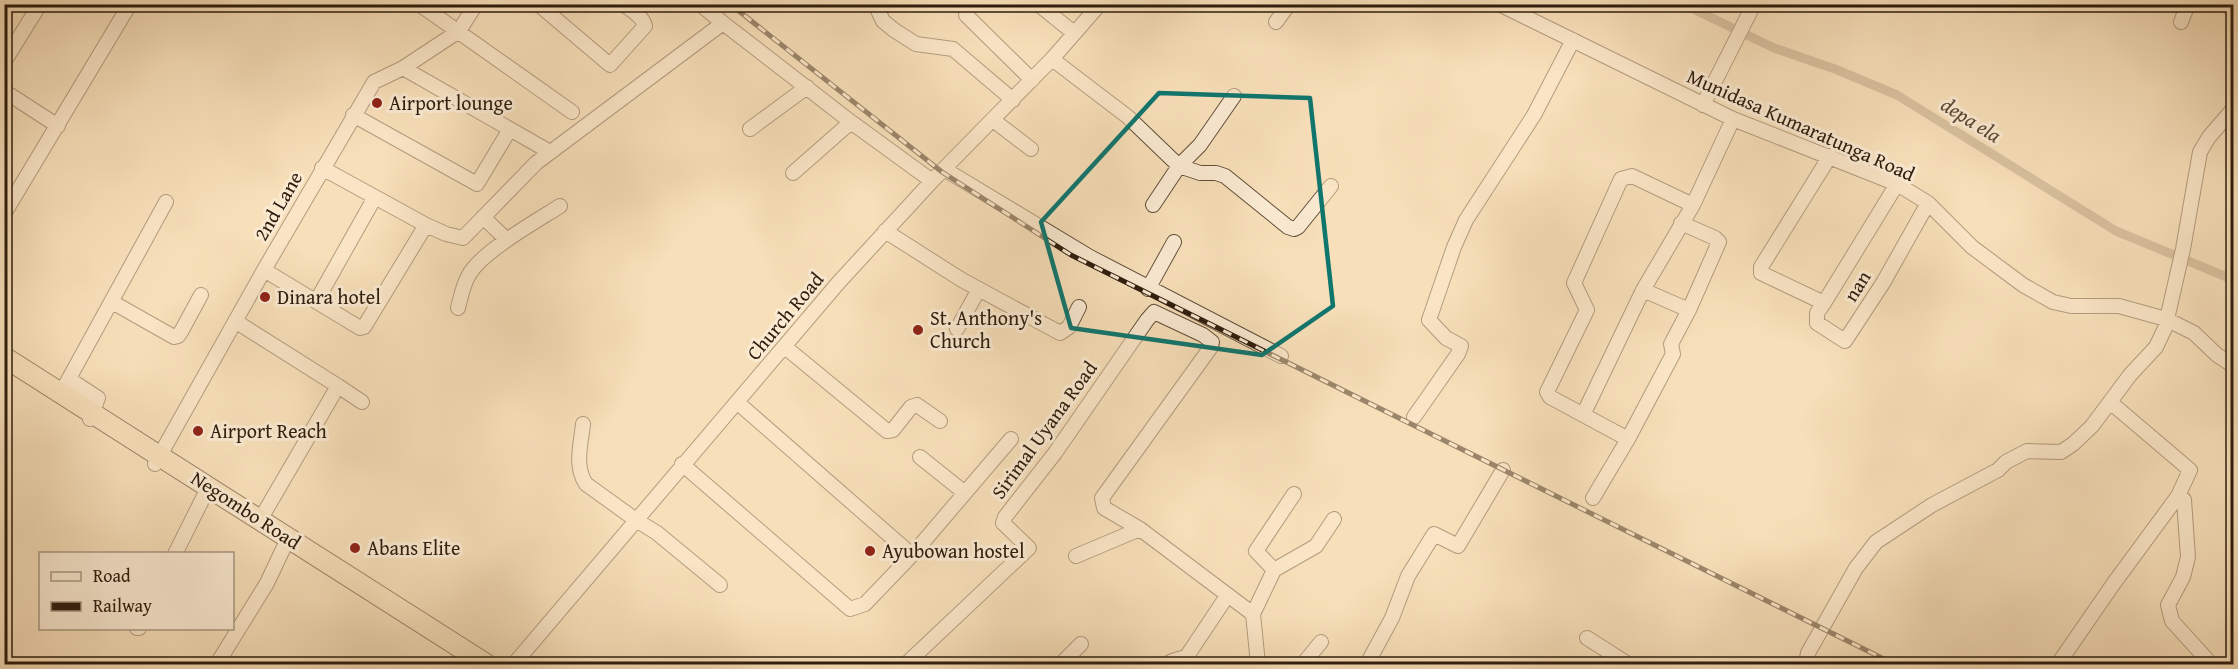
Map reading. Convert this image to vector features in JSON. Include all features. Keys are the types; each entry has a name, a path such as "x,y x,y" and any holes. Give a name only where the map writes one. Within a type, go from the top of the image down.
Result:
{"highway":[{"name":"Negombo Road","path":"4,357 65,386 90,418"},
{"name":"Negombo Road","path":"4,371 90,418 260,520 486,664"},
{"name":"Negombo Road","path":"158,460 204,495 469,664"}],"street":[{"path":"4,62 39,4"},
{"path":"4,214 130,4"},
{"path":"419,4 572,112"},
{"name":"2nd Lane","path":"158,460 322,168 374,82 403,68 459,31 476,4"},
{"path":"538,4 610,65 645,26 645,22 623,4"},
{"path":"700,4 851,123 933,181"},
{"path":"875,4 883,21 916,44 953,49 1013,100"},
{"path":"1038,4 1074,33"},
{"name":"Church Road","path":"514,664 682,465 885,231 1052,59 1100,4"},
{"path":"1276,22 1289,4"},
{"name":"Munidasa Kumaratunga Road","path":"1499,4 1733,119 1897,184 1928,203 1972,247 2023,285 2053,302 2071,306 2120,306 2166,320 2194,333 2217,355 2234,366"},
{"path":"1703,105 1754,4"},
{"path":"2181,22 2188,4"},
{"path":"2226,4 2234,11"},
{"path":"966,15 1032,80"},
{"path":"322,168 426,225 446,234 463,238 536,163 723,23"},
{"path":"1414,417 1458,354 1461,346 1446,338 1429,320 1454,247 1466,220 1534,115 1573,40"},
{"path":"1052,59 1128,117 1179,166 1200,173 1216,173 1226,176 1293,229 1298,227 1331,186"},
{"path":"403,68 550,152"},
{"path":"750,129 807,87"},
{"path":"4,92 58,126"},
{"path":"1153,205 1179,166 1200,145 1234,96"},
{"path":"1806,664 1808,653 1856,568 1876,542 1932,506 1998,470 2006,462 2027,451 2061,452 2073,444 2092,426 2143,360 2156,347 2165,328 2183,249 2200,152 2209,137 2234,108"},
{"path":"353,115 477,184 510,129"},
{"path":"1583,415 1643,290 1680,223 1693,205 1733,119"},
{"path":"993,120 1031,149"},
{"path":"793,173 851,123"},
{"path":"1830,156 1761,267 1761,273 1824,303 1897,184"},
{"path":"944,169 1081,252 1148,289 1281,356"},
{"path":"1628,439 1550,397 1547,392 1587,310 1574,282 1621,179 1632,176 1693,205"},
{"path":"316,300 375,197"},
{"path":"65,386 166,202"},
{"name":"nan","path":"1824,303 1817,313 1816,323 1845,341 1883,283 1928,203"},
{"path":"458,308 465,282 475,266 507,240 560,206"},
{"path":"483,218 507,240"},
{"path":"1593,498 1628,439 1673,354 1671,344 1689,310 1719,242 1715,238 1680,223"},
{"path":"264,270 360,328 364,327 426,225"},
{"path":"885,231 912,250 1060,333 1069,327 1079,307"},
{"path":"1148,289 1174,242"},
{"path":"957,329 979,289"},
{"path":"1643,290 1689,310"},
{"path":"111,302 174,337 178,336 182,330 201,295"},
{"name":"Sirimal Uyana Road","path":"906,664 1029,548 1003,523 1005,517 1055,453 1154,312 1203,335 1212,342 1211,347 1102,498 1104,508 1140,529"},
{"path":"235,321 362,402"},
{"path":"785,347 887,431 893,430 911,407 916,405 940,421"},
{"path":"260,520 338,386"},
{"path":"2058,664 2114,582 2178,496 2190,470 2110,402"},
{"path":"738,403 912,555"},
{"path":"583,424 578,466 585,484 657,533 720,585"},
{"path":"682,465 850,609 865,604 912,555 1011,439"},
{"path":"920,457 965,494"},
{"path":"1367,664 1392,618 1408,576 1434,534 1458,546 1503,470"},
{"path":"1274,570 1256,551 1294,494"},
{"path":"177,552 204,495"},
{"path":"2178,496 2184,500 2188,557 2183,577 2168,605 2172,621 2211,664"},
{"path":"1258,664 1253,614 1274,570 1316,546 1334,519"},
{"path":"1076,556 1140,529 1253,614"},
{"path":"217,664 267,583 284,547"},
{"path":"1167,664 1187,656 1227,596"},
{"path":"1587,638 1628,664"},
{"path":"1303,664 1321,642"},
{"path":"1061,664 1081,644"}],"highlighted area":[{"path":"1159,93 1310,98 1333,306 1262,355 1071,328 1041,222"}],"waterway":[{"name":"depa ela","path":"1683,4 1774,48 1835,69 1897,95 2116,231 2234,280"}],"railway":[{"path":"730,4 942,172 1071,255 1894,664"}],"place":[{"name":"Airport lounge","path":"377,103"},
{"name":"Dinara hotel","path":"265,297"},
{"name":"St. Anthony's Church","path":"918,330"},
{"name":"Airport Reach","path":"198,431"},
{"name":"Abans Elite","path":"355,548"},
{"name":"Ayubowan hostel","path":"870,551"}]}
